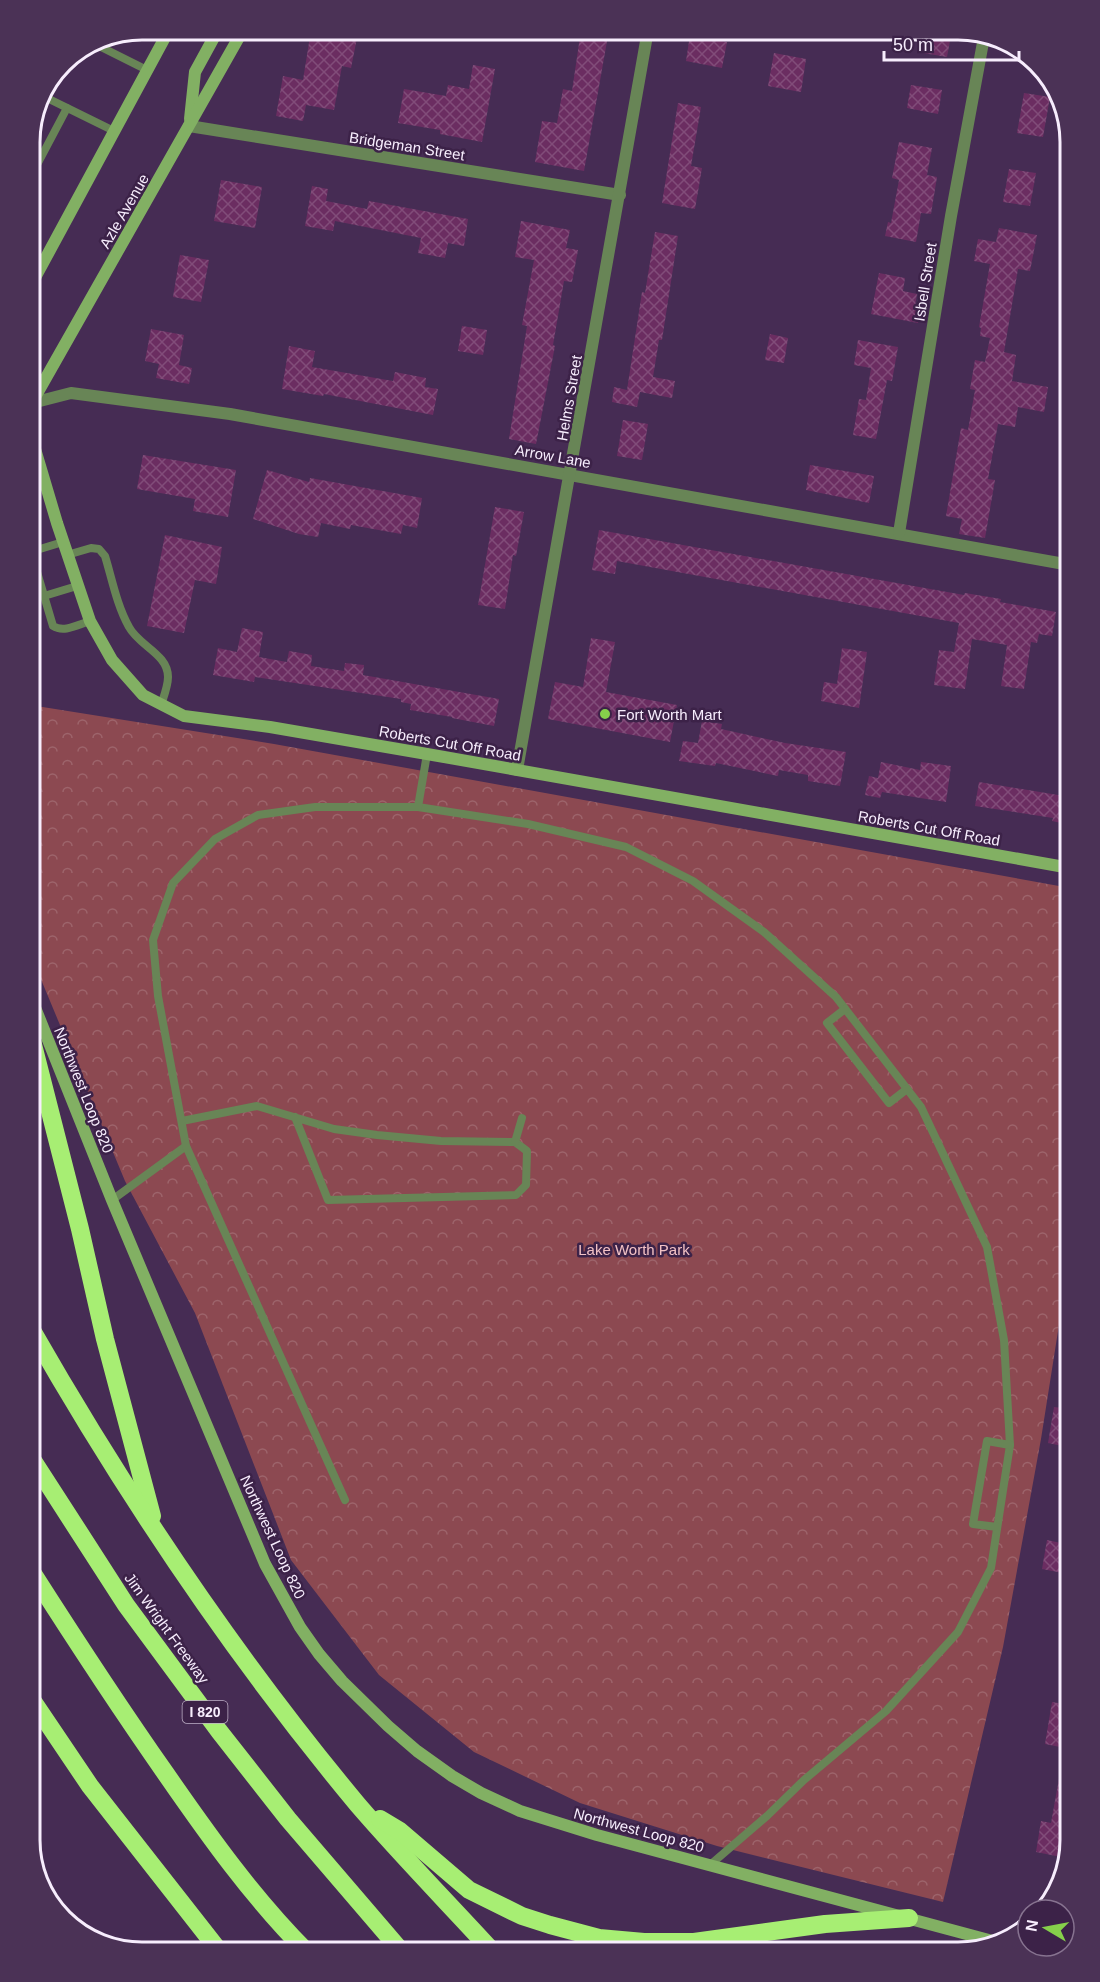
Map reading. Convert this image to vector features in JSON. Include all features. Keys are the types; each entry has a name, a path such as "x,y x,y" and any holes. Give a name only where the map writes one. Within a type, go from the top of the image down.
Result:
{"highway":[{"path":"40,1074 105,1339 156,1532"},
{"path":"40,1345 101,1448 231,1641 359,1806 483,1941"},
{"name":"Jim Wright Freeway","path":"40,1471 126,1605 213,1722 288,1819 393,1941"},
{"path":"40,1585 112,1696 218,1849 296,1941"},
{"path":"40,1712 90,1786 211,1941"},
{"path":"40,1732 65,1762 90,1786"},
{"path":"359,1806 400,1831 469,1890 522,1916 599,1938 640,1942"},
{"path":"696,1942 825,1924 909,1918"}],"main road":[{"path":"41,267 163,40"},
{"path":"189,126 195,72 212,40"},
{"name":"Azle Avenue","path":"41,386 237,40"},
{"name":"Roberts Cut Off Road","path":"41,468 77,586 90,621 112,660 143,695 184,716 270,727 428,754 1060,866"},
{"name":"Northwest Loop 820","path":"40,1021 112,1200 265,1564 300,1627 342,1681 388,1726 417,1751 452,1776 481,1793 520,1811 556,1823 981,1939"}],"street":[{"name":"Helms Street","path":"517,770 646,41"},
{"name":"Isbell Street","path":"899,533 951,216 983,44"},
{"name":"Bridgeman Street","path":"189,126 620,195"},
{"name":"Arrow Lane","path":"41,401 71,393 230,414 1060,563"}],"lane":[{"path":"104,49 147,70"},
{"path":"50,100 114,131"},
{"path":"41,157 67,108"},
{"path":"41,549 63,542"},
{"path":"67,555 91,548 99,549 105,556 120,608 129,628 139,642 160,657 167,669 169,680 161,705"},
{"path":"41,586 52,626 66,630 90,621"},
{"path":"44,596 77,586"},
{"path":"418,807 428,754"},
{"path":"345,1500 186,1146 158,996 153,940 173,883 215,839 258,815 315,807 418,807 528,824 626,847 693,880 764,932 836,997 921,1107 987,1247 1004,1340 1010,1445 991,1568 958,1632 886,1712 804,1780 767,1816 710,1865"},
{"path":"845,1009 827,1023 875,1085 889,1103 907,1089"},
{"path":"182,1121 257,1106 295,1117 334,1129 441,1141 515,1142 526,1151 528,1168 526,1185 516,1195 328,1200 295,1117"},
{"path":"515,1142 522,1118"},
{"path":"112,1200 186,1146"},
{"path":"997,1527 972,1524 987,1441 1010,1445"}],"green space":[{"name":"Lake Worth Park","path":"41,707 274,744 1060,886 1060,1318 1041,1439 1003,1647 943,1902 717,1846 580,1803 474,1752 379,1675 291,1560 195,1313 125,1181 41,978"}],"building":[{"path":"309,40 357,40 351,68 342,66 334,110 306,105 303,121 276,116 283,76 303,80"},
{"path":"579,41 607,41 584,171 535,162 542,121 557,123 563,89 572,91"},
{"path":"689,41 727,42 722,68 686,61"},
{"path":"925,41 950,41 947,57 923,53"},
{"path":"774,53 806,59 801,92 768,86"},
{"path":"473,65 495,69 482,142 440,134 440,130 398,123 404,89 446,96 448,85 469,89"},
{"path":"911,85 942,90 938,114 907,108"},
{"path":"1024,93 1049,97 1043,137 1017,133"},
{"path":"678,103 701,107 691,166 702,168 695,209 662,203"},
{"path":"899,142 932,148 927,175 937,177 931,214 921,213 916,242 885,236 888,222 891,223 899,180 892,178"},
{"path":"1009,169 1036,173 1030,206 1003,202"},
{"path":"221,180 262,187 255,228 214,221"},
{"path":"312,186 328,189 326,201 367,209 369,201 468,219 464,246 448,243 445,258 418,253 421,238 335,221 333,231 305,226"},
{"path":"521,221 570,230 566,248 578,250 572,282 564,281 553,345 555,346 536,444 509,439 527,326 522,325 534,260 515,257"},
{"path":"999,228 1037,235 1030,271 1018,269 1004,352 1016,355 1012,381 1048,387 1044,412 1018,407 1015,427 998,424 988,479 995,480 985,538 959,534 962,519 946,516 961,428 968,430 975,390 970,389 975,360 985,362 990,338 980,336 981,328 979,327 990,264 974,261 978,239 996,242"},
{"path":"655,232 678,236 662,340 659,340 653,377 675,381 672,398 640,392 637,407 612,402 614,387 627,390 642,292 645,293"},
{"path":"180,255 209,260 201,302 173,297"},
{"path":"879,273 905,278 903,291 917,294 915,306 922,307 918,323 871,314"},
{"path":"462,326 487,330 483,355 458,351"},
{"path":"151,329 184,335 179,365 192,368 189,384 156,378 159,364 145,361"},
{"path":"770,334 788,338 784,363 765,360"},
{"path":"858,340 898,347 892,381 887,380 876,439 853,435 859,399 866,400 871,368 854,365"},
{"path":"289,346 315,351 312,367 393,381 395,372 426,378 425,387 438,389 433,415 324,394 323,396 282,389"},
{"path":"623,420 648,424 642,460 617,456"},
{"path":"143,455 236,470 228,517 193,511 195,499 137,489"},
{"path":"810,465 874,476 869,503 806,490"},
{"path":"267,470 309,482 310,478 422,498 417,528 403,525 401,534 351,525 350,529 321,523 318,537 299,534 253,519"},
{"path":"495,507 524,512 516,556 513,555 505,609 478,605"},
{"path":"599,530 964,595 965,593 1001,599 1000,602 1056,612 1052,636 1039,634 1037,643 1031,642 1024,689 1001,686 1007,645 972,639 965,689 934,685 939,650 954,652 959,623 617,561 615,574 592,570"},
{"path":"165,535 222,547 216,584 195,580 184,633 147,626"},
{"path":"242,628 263,632 259,657 287,662 289,651 312,655 311,666 344,671 345,663 364,665 363,675 499,699 494,726 410,710 411,704 401,702 401,699 255,677 254,682 213,675 218,648 237,652"},
{"path":"591,638 615,642 606,692 677,705 670,742 548,719 555,682 583,687"},
{"path":"842,648 867,652 859,708 821,701 824,682 837,684"},
{"path":"702,721 722,724 721,729 785,743 846,752 840,786 808,781 808,775 779,770 778,776 716,763 715,766 679,761 683,741 698,743"},
{"path":"881,762 920,770 921,762 951,766 946,802 882,792 880,798 865,795 869,776 878,778"},
{"path":"979,782 1060,795 1060,823 1052,821 1053,818 975,806"},
{"path":"1054,1407 1060,1408 1060,1446 1048,1443"},
{"path":"1047,1540 1060,1543 1060,1572 1042,1569"},
{"path":"1052,1702 1060,1703 1060,1747 1045,1744"},
{"path":"1060,1773 1058,1856 1036,1852 1041,1821 1051,1823"}],"place":[{"name":"Fort Worth Mart","path":"605,714"}]}
